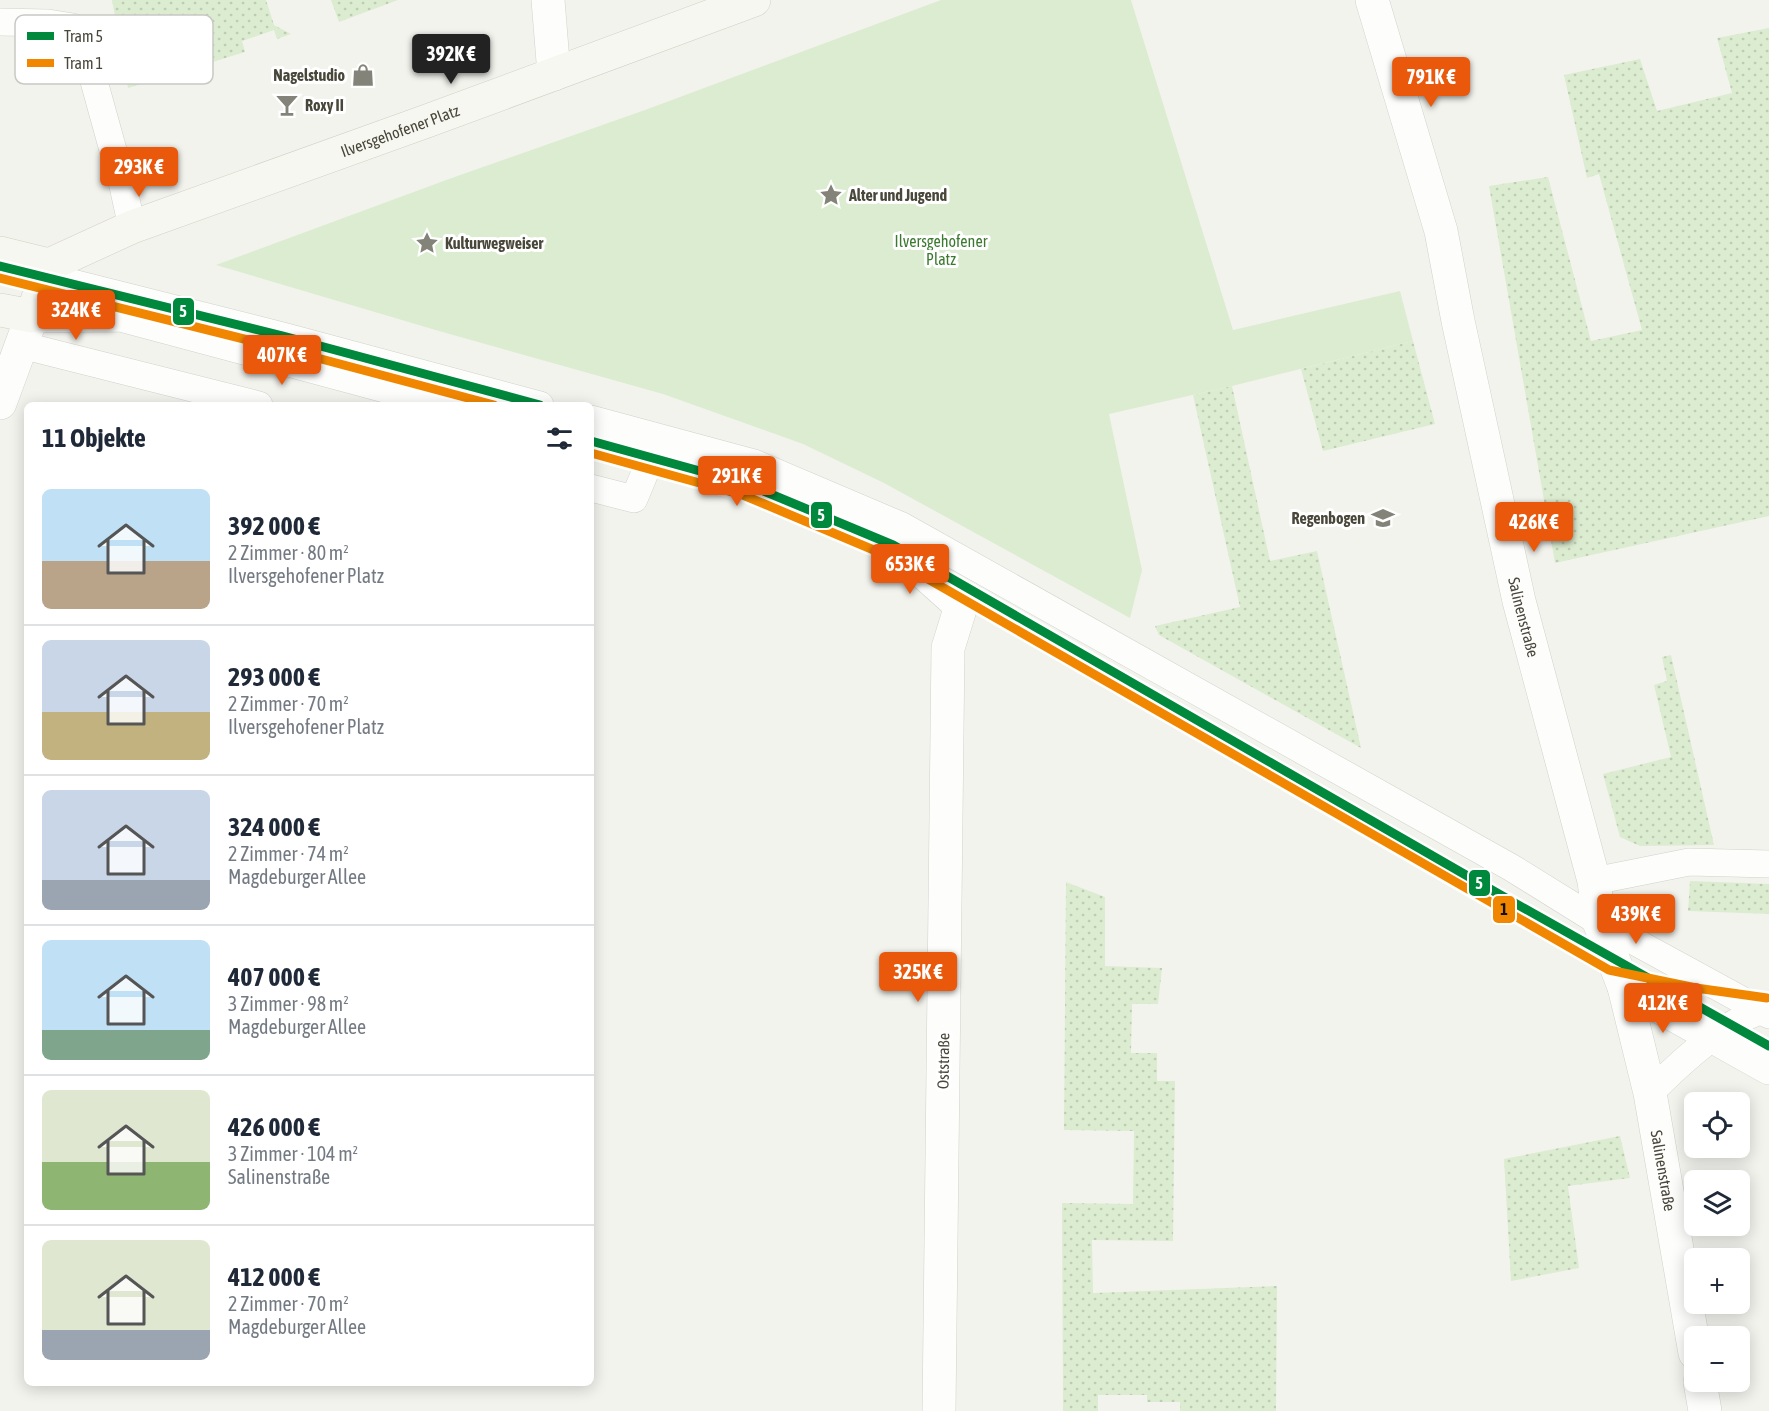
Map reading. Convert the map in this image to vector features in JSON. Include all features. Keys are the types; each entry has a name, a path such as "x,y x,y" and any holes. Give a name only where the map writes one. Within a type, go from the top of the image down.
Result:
{"main road":[{"name":"Ilversgehofener Platz","path":"47,270 132,227 754,0"},
{"path":"0,253 47,270 26,330 0,310"}],"street":[{"path":"548,0 554,74"},
{"name":"Salinenstraße","path":"1372,0 1441,231 1460,332 1519,601 1594,881 1599,922 1624,987 1650,1093 1690,1326"},
{"path":"0,403 26,330 121,315 445,402"},
{"path":"594,442 651,458"},
{"name":"Oststraße","path":"651,458 747,484 893,545 961,606 948,648 939,1411"},
{"path":"1624,987 1769,1068"},
{"path":"1702,1392 1705,1411"}],"lane":[{"path":"0,22 15,22"},
{"path":"95,84 132,227"},
{"path":"47,270 529,402"},
{"path":"26,330 251,402"},
{"path":"594,420 754,463 902,526 1491,857 1599,922 1766,1011"},
{"path":"594,489 634,499 651,458"},
{"path":"1594,881 1689,862 1769,864"},
{"path":"1650,1093 1682,1061 1731,1025 1766,1011"}],"green space":[{"path":"112,0 266,0 274,25 291,34 277,39 274,30 242,41 245,52 213,62 213,15 115,15"},
{"path":"331,0 398,0 339,22"},
{"name":"Ilversgehofener Platz","path":"941,0 1131,0 1233,330 1400,291 1413,341 1109,414 1142,570 1130,618 884,483 803,444 663,394 216,265 645,110"},
{"path":"1769,28 1769,516 1555,563 1489,186 1548,177 1591,341 1642,330 1599,174 1587,178 1564,75 1640,59 1657,111 1732,93 1717,38"},
{"path":"127,84 141,84 128,88"},
{"path":"1413,341 1435,424 1323,451 1301,369"},
{"path":"1232,386 1270,561 1317,551 1361,748 1159,635 1155,626 1240,607 1193,395"},
{"path":"1671,655 1714,845 1640,846 1620,837 1603,774 1671,757 1654,685 1667,681 1662,657"},
{"path":"1690,881 1769,884 1769,914 1688,911"},
{"path":"1066,882 1105,897 1105,966 1162,968 1158,1004 1132,1004 1131,1053 1157,1053 1157,1081 1175,1081 1173,1241 1092,1240 1093,1293 1277,1286 1276,1411 1180,1411 1180,1402 1147,1402 1147,1395 1098,1395 1098,1411 1063,1411 1062,1203 1133,1204 1134,1131 1064,1130"},
{"path":"1620,1136 1630,1178 1568,1186 1579,1268 1511,1281 1504,1159"}],"tram line":[{"name":"5","path":"0,266 283,336 529,402"},
{"name":"1","path":"0,278 280,348 483,402"},
{"name":"5","path":"594,442 747,484 893,545 1497,893 1769,1046"},
{"name":"1","path":"594,454 743,495 888,556 1609,970 1696,988 1767,998"}],"place":[{"name":"Nagelstudio","path":"363,75"},
{"name":"Roxy II","path":"287,105"},
{"name":"Alter und Jugend","path":"831,195"},
{"name":"Kulturwegweiser","path":"427,243"},
{"name":"Regenbogen","path":"1383,518"}]}
